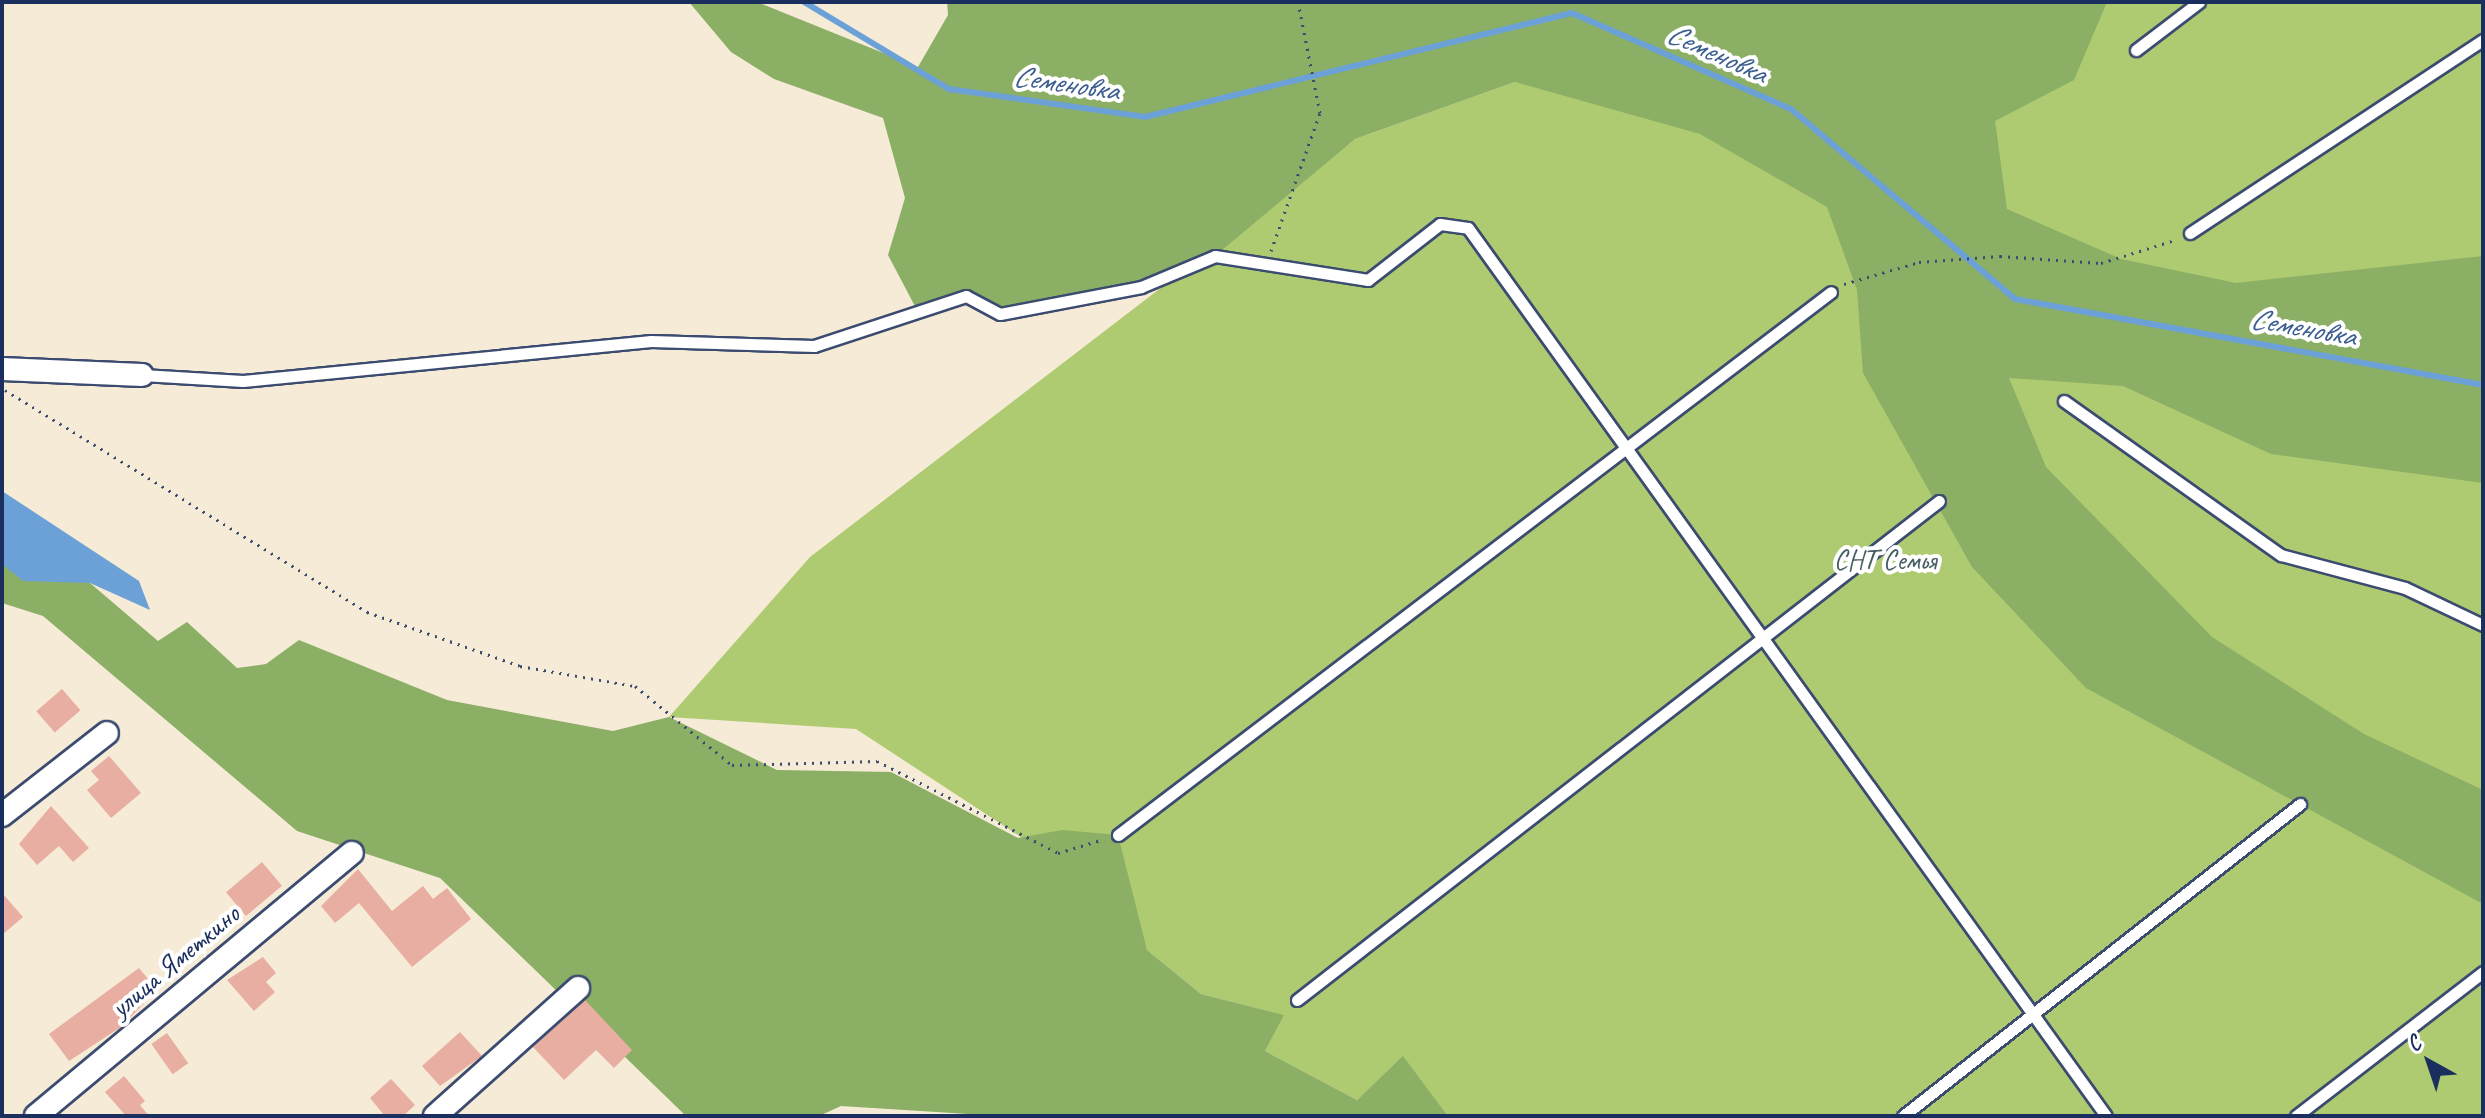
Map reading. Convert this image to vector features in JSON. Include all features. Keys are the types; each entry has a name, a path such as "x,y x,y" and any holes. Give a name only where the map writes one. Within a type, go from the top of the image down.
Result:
{"street":[{"path":"2,369 142,375"},
{"path":"2,815 107,733"},
{"name":"улица Яметкино","path":"36,1116 352,853"},
{"path":"435,1116 578,988"}],"lane":[{"path":"2136,50 2199,2"},
{"path":"2190,233 2483,40"},
{"path":"142,375 243,381 651,341 814,346 966,296 1000,314 1141,287 1215,256 1368,280 1440,224 1468,228 2031,1017 2106,1116"},
{"path":"1118,835 1831,292"},
{"path":"2064,401 2281,555 2405,588 2483,625"},
{"path":"1297,1000 1763,642 1939,501"},
{"path":"1903,1116 2300,804"},
{"path":"2296,1116 2483,972"}],"path":[{"path":"1266,264 1320,113 1298,2"},
{"path":"1831,292 1860,275 1951,259 1982,257 2101,263 2190,233"},
{"path":"2,388 367,612 520,666 635,686 732,765 877,761 1058,853 1118,835"}],"green space":[{"path":"689,2 757,2 918,67 948,15 947,2 2107,2 2074,80 1995,121 2007,209 2121,259 2236,283 2483,256 2483,483 2271,454 2123,386 2009,378 2046,467 2212,637 2364,734 2483,790 2483,904 2086,688 1972,567 1863,373 1857,290 1827,207 1700,134 1515,82 1355,139 1215,256 1141,287 1000,314 966,296 918,312 888,255 905,198 883,118 774,79 731,52"},
{"name":"СНТ Семья","path":"1696,2 2483,2 2483,1116 1448,1116 1403,1057 1357,1100 1265,1051 1283,1015 1201,994 1147,950 1134,911 856,729 669,717 810,557 1355,139 1515,82"},
{"path":"2,559 90,583 158,641 187,622 237,668 266,664 299,640 447,700 613,731 669,717 777,770 891,772 1018,838 1062,830 1118,835 1147,950 1201,994 1284,1015 1265,1051 1357,1100 1403,1056 1448,1116 1000,1116 841,1106 819,1116 686,1116 440,878 297,831 43,616 2,603"}],"water":[{"path":"2,491 139,581 150,610 90,583 23,581 2,564"}],"building":[{"path":"62,689 80,710 55,732 36,711"},
{"path":"109,756 141,793 111,818 87,790 99,780 91,771"},
{"path":"51,806 89,848 73,862 59,846 37,865 19,844"},
{"path":"262,862 282,886 246,916 226,892"},
{"path":"358,869 392,911 423,886 433,899 447,888 471,919 412,967 359,903 335,923 321,906"},
{"path":"2,893 23,917 2,935"},
{"path":"263,957 276,973 266,982 275,992 254,1011 227,980"},
{"path":"139,968 157,990 121,1027 69,1061 49,1034"},
{"path":"585,1000 632,1050 614,1068 596,1050 564,1080 533,1047"},
{"path":"460,1032 482,1056 440,1086 422,1066"},
{"path":"167,1033 188,1063 173,1074 151,1044"},
{"path":"124,1076 145,1101 140,1105 149,1116 126,1116 105,1092"},
{"path":"391,1079 415,1105 403,1116 385,1116 370,1098"}],"waterway":[{"name":"Семеновка","path":"804,2 949,89 1145,117 1572,13 1791,109 2015,299 2483,385"}]}
